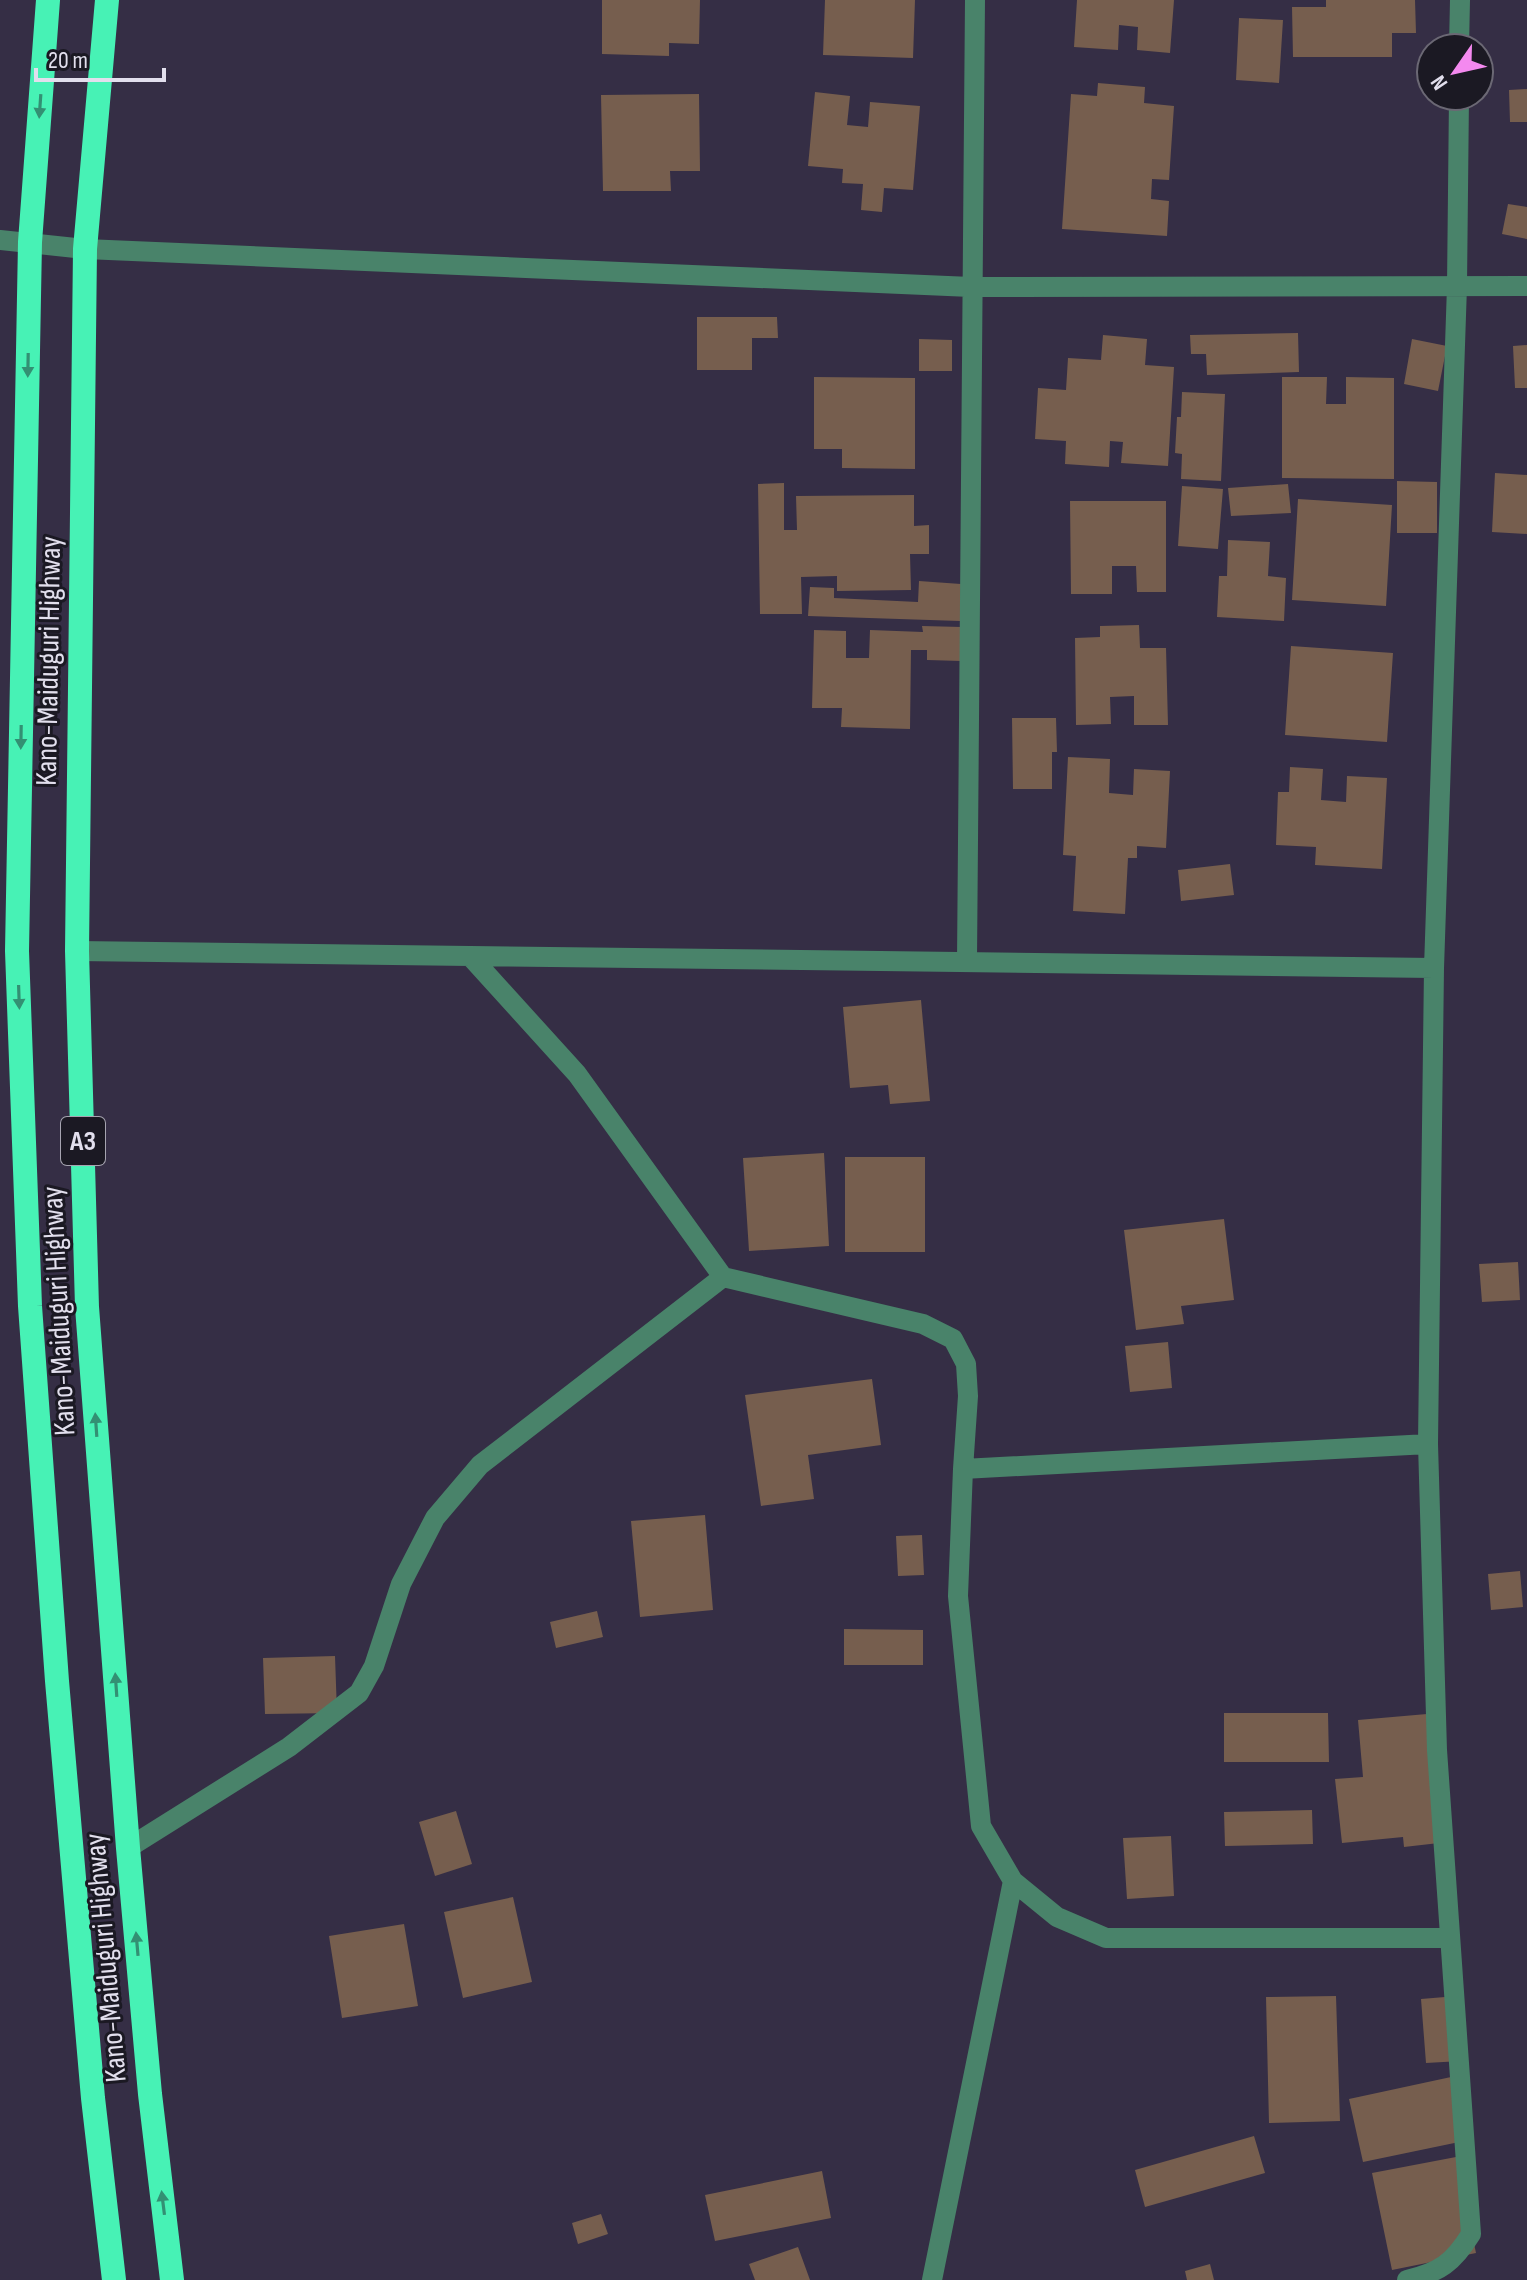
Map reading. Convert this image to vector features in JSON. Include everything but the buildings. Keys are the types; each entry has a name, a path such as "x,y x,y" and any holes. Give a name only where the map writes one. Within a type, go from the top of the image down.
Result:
{"highway":[{"name":"Kano-Maiduguri Highway","path":"48,0 30,242 9,950 57,1681 93,2098 114,2280"},
{"name":"Kano-Maiduguri Highway","path":"107,0 85,249 77,951 87,1307 128,1848 150,2094 172,2280"}],"street":[{"path":"967,961 975,0"},
{"path":"1459,32 1460,0"},
{"path":"1407,2280 1429,2275 1457,2256 1471,2234 1437,1750 1428,1444 1434,968 1457,286 1459,112"},
{"path":"0,240 85,249 971,287 1527,286"},
{"path":"77,951 1434,968"},
{"path":"470,956 577,1074 723,1277 923,1324 953,1339 966,1364 968,1396 958,1596 981,1826 1013,1881 1057,1917 1106,1938 1450,1938"},
{"path":"128,1848 289,1747 359,1693 374,1666 401,1584 435,1518 480,1465 723,1277"},
{"path":"963,1469 1428,1444"},
{"path":"932,2280 1013,1881"}]}
